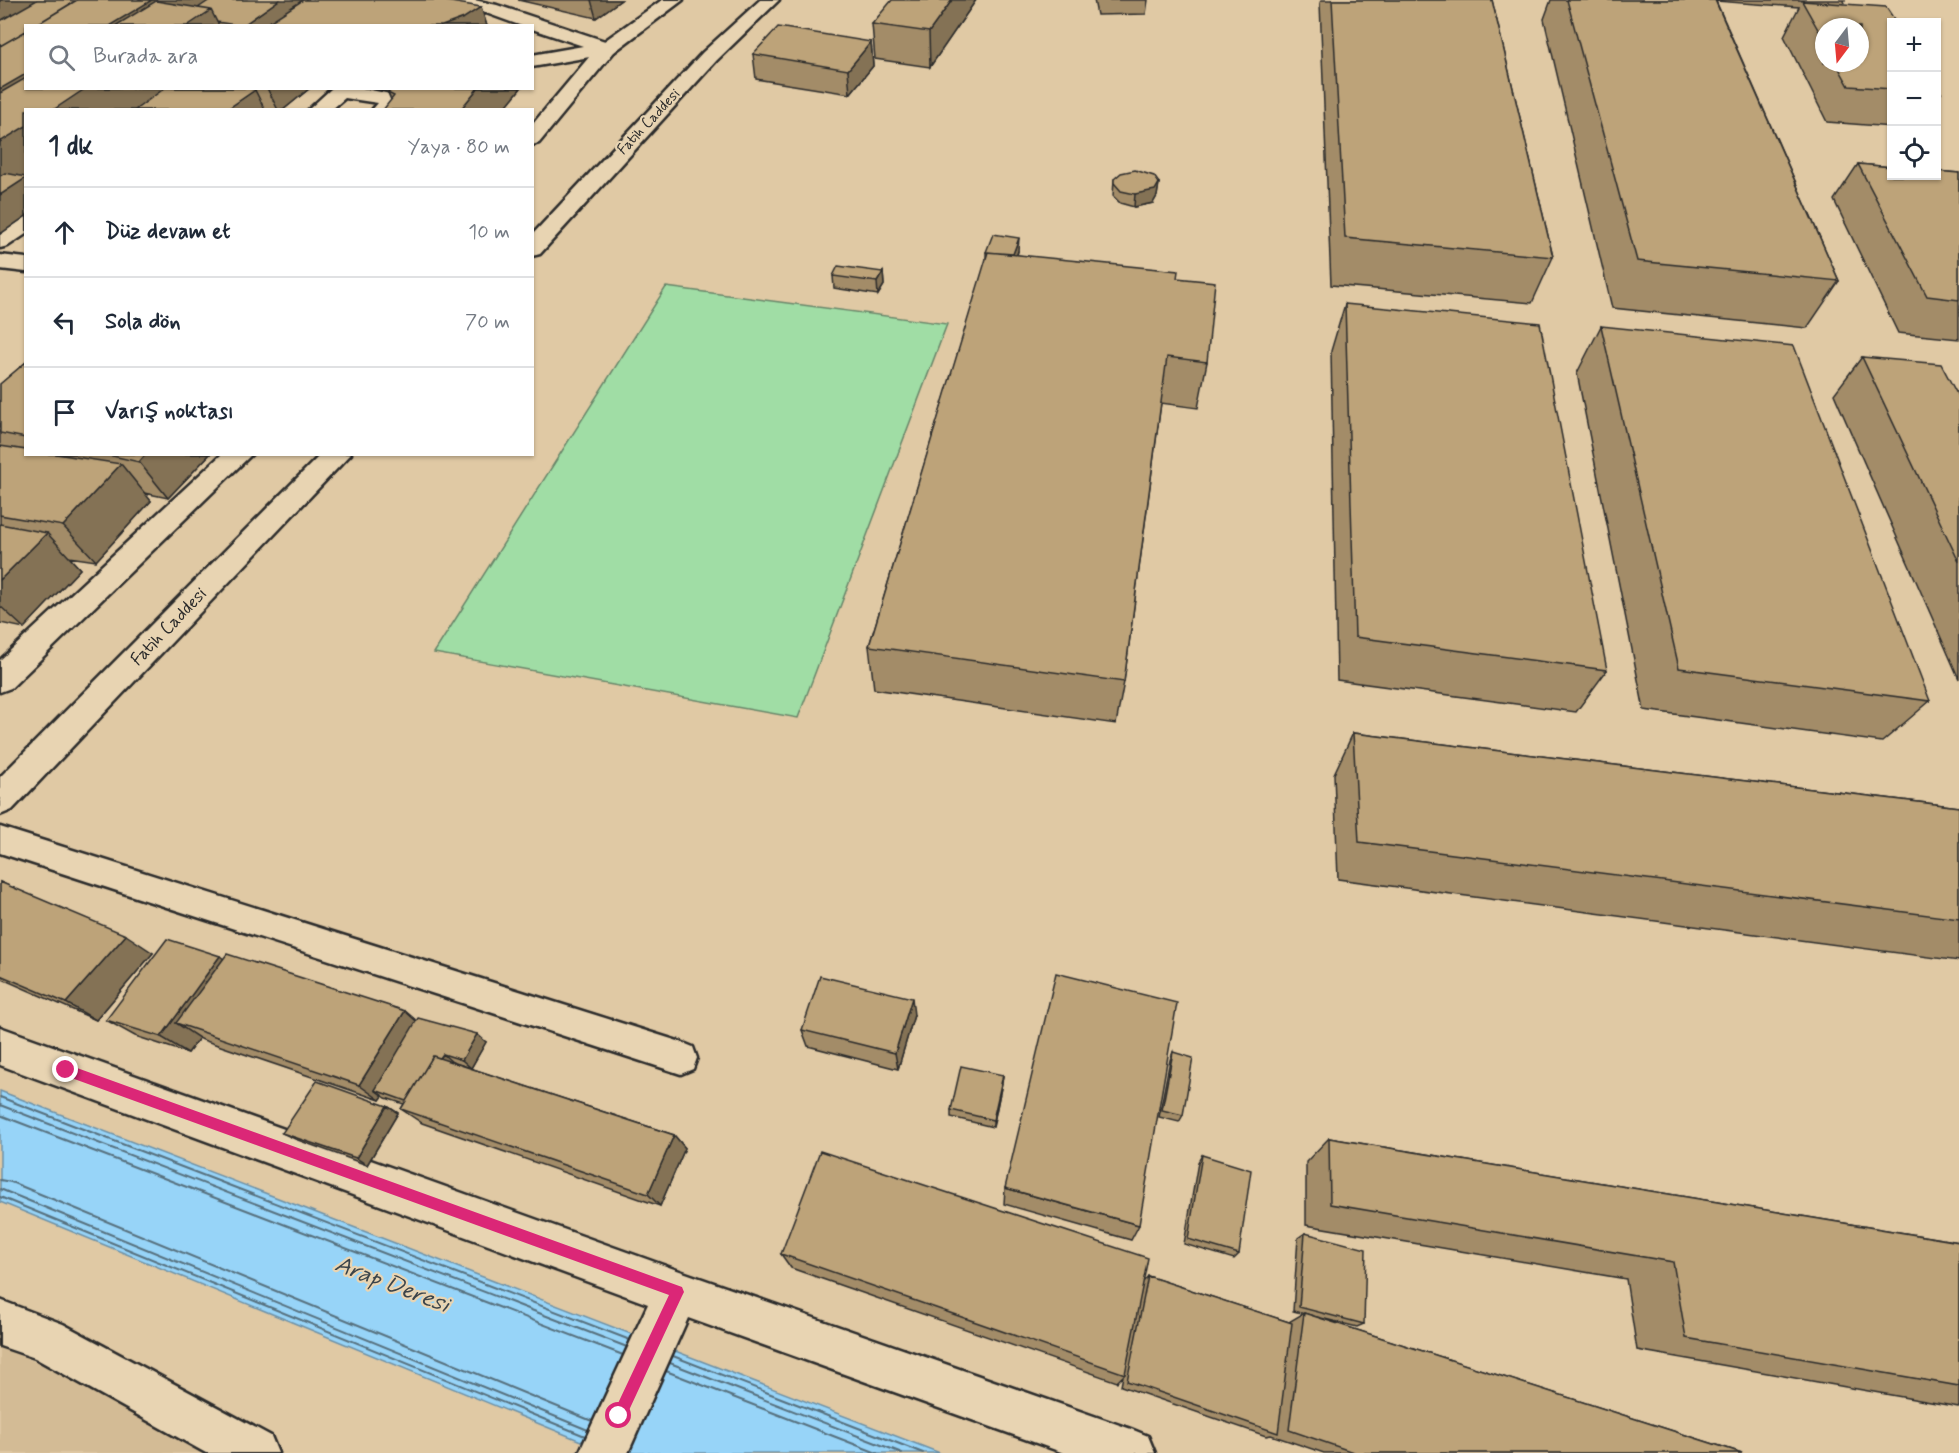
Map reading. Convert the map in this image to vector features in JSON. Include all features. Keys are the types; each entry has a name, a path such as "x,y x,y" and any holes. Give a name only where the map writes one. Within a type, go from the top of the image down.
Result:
{"street":[{"path":"449,0 491,9 607,48"},
{"path":"534,137 607,48 674,0"},
{"name":"Fatih Caddesi","path":"534,247 710,56 770,0"},
{"path":"534,61 607,48"},
{"path":"320,108 341,91 387,105 413,92"},
{"path":"0,241 24,224"},
{"path":"0,252 24,246"},
{"path":"0,262 24,265"},
{"path":"0,679 237,456"},
{"name":"Fatih Caddesi","path":"0,800 336,456"},
{"path":"0,1046 677,1292 1131,1453"},
{"path":"603,1453 677,1292"},
{"path":"0,1304 47,1341"},
{"path":"0,1323 47,1341 254,1453"}],"lane":[{"path":"0,840 681,1058"}],"shaded area":[{"path":"0,1347 251,1453 0,1453"}],"green space":[{"path":"666,287 947,324 798,718 434,653"}],"water":[{"name":"Arap Deresi","path":"0,1091 940,1453 610,1453 0,1202"}],"building":[{"path":"37,0 75,1 37,24 24,24 24,32 0,46 0,21"},
{"path":"77,0 152,0 112,24 37,24"},
{"path":"210,0 279,0 245,24 217,22 211,10 198,8"},
{"path":"303,0 439,0 481,7 464,18 448,24 266,24"},
{"path":"892,0 952,0 929,32 872,24"},
{"path":"1332,0 1492,0 1553,257 1345,238"},
{"path":"1567,0 1715,0 1839,281 1637,261"},
{"path":"156,1 211,10 190,24 118,24"},
{"path":"1802,1 1886,7 1893,18 1887,18 1887,89 1849,86 1841,72 1869,72 1869,18 1815,18 1815,24"},
{"path":"778,27 871,42 848,70 753,54"},
{"path":"24,32 24,75 0,89 0,46"},
{"path":"24,79 24,90 83,90 56,108 24,108 24,127 0,142 0,93"},
{"path":"162,90 255,90 229,108 138,108"},
{"path":"391,90 476,90 462,108 385,108 394,96 388,93"},
{"path":"1858,164 1887,167 1887,180 1941,180 1941,171 1959,173 1959,300 1927,296"},
{"path":"1135,170 1154,176 1159,183 1155,190 1135,194 1121,191 1114,183 1114,179 1121,173"},
{"path":"5,173 24,177 24,179 0,195 0,176"},
{"path":"993,234 1019,238 1013,254 986,252"},
{"path":"988,252 1178,271 1177,278 1215,282 1207,362 1167,357 1124,682 869,646"},
{"path":"838,266 883,272 877,282 833,276"},
{"path":"1345,304 1540,323 1607,670 1355,637"},
{"path":"1601,326 1794,346 1930,701 1679,668"},
{"path":"1862,357 1941,364 1959,398 1959,562"},
{"path":"24,364 24,438 0,433 0,384"},
{"path":"0,446 24,450 24,456 69,456 121,464 63,526 0,515"},
{"path":"113,456 144,456 139,462"},
{"path":"0,524 47,533 0,580"},
{"path":"1353,733 1959,807 1959,919 1359,842"},
{"path":"0,882 126,935 66,1003 0,975"},
{"path":"167,939 220,956 161,1037 106,1020"},
{"path":"227,954 405,1011 359,1085 176,1023"},
{"path":"1056,973 1177,1003 1139,1225 1005,1188"},
{"path":"820,976 912,998 895,1053 802,1030"},
{"path":"418,1018 477,1034 462,1060 443,1054 440,1058 433,1056 406,1101 375,1090"},
{"path":"1173,1052 1193,1058 1183,1115 1162,1110"},
{"path":"433,1056 674,1135 648,1194 401,1109"},
{"path":"961,1066 1003,1075 993,1120 951,1110"},
{"path":"317,1081 387,1106 356,1158 282,1133"},
{"path":"1329,1138 1959,1242 1959,1386 1686,1338 1673,1262 1330,1204"},
{"path":"820,1151 1148,1258 1125,1374 781,1254"},
{"path":"1202,1155 1251,1170 1239,1254 1188,1239"},
{"path":"1305,1233 1366,1249 1364,1324 1299,1307"},
{"path":"1148,1276 1292,1323 1278,1433 1127,1381"},
{"path":"1304,1313 1742,1453 1356,1453 1289,1430"}],"route":[{"path":"66,1070 677,1292 619,1416"}]}
